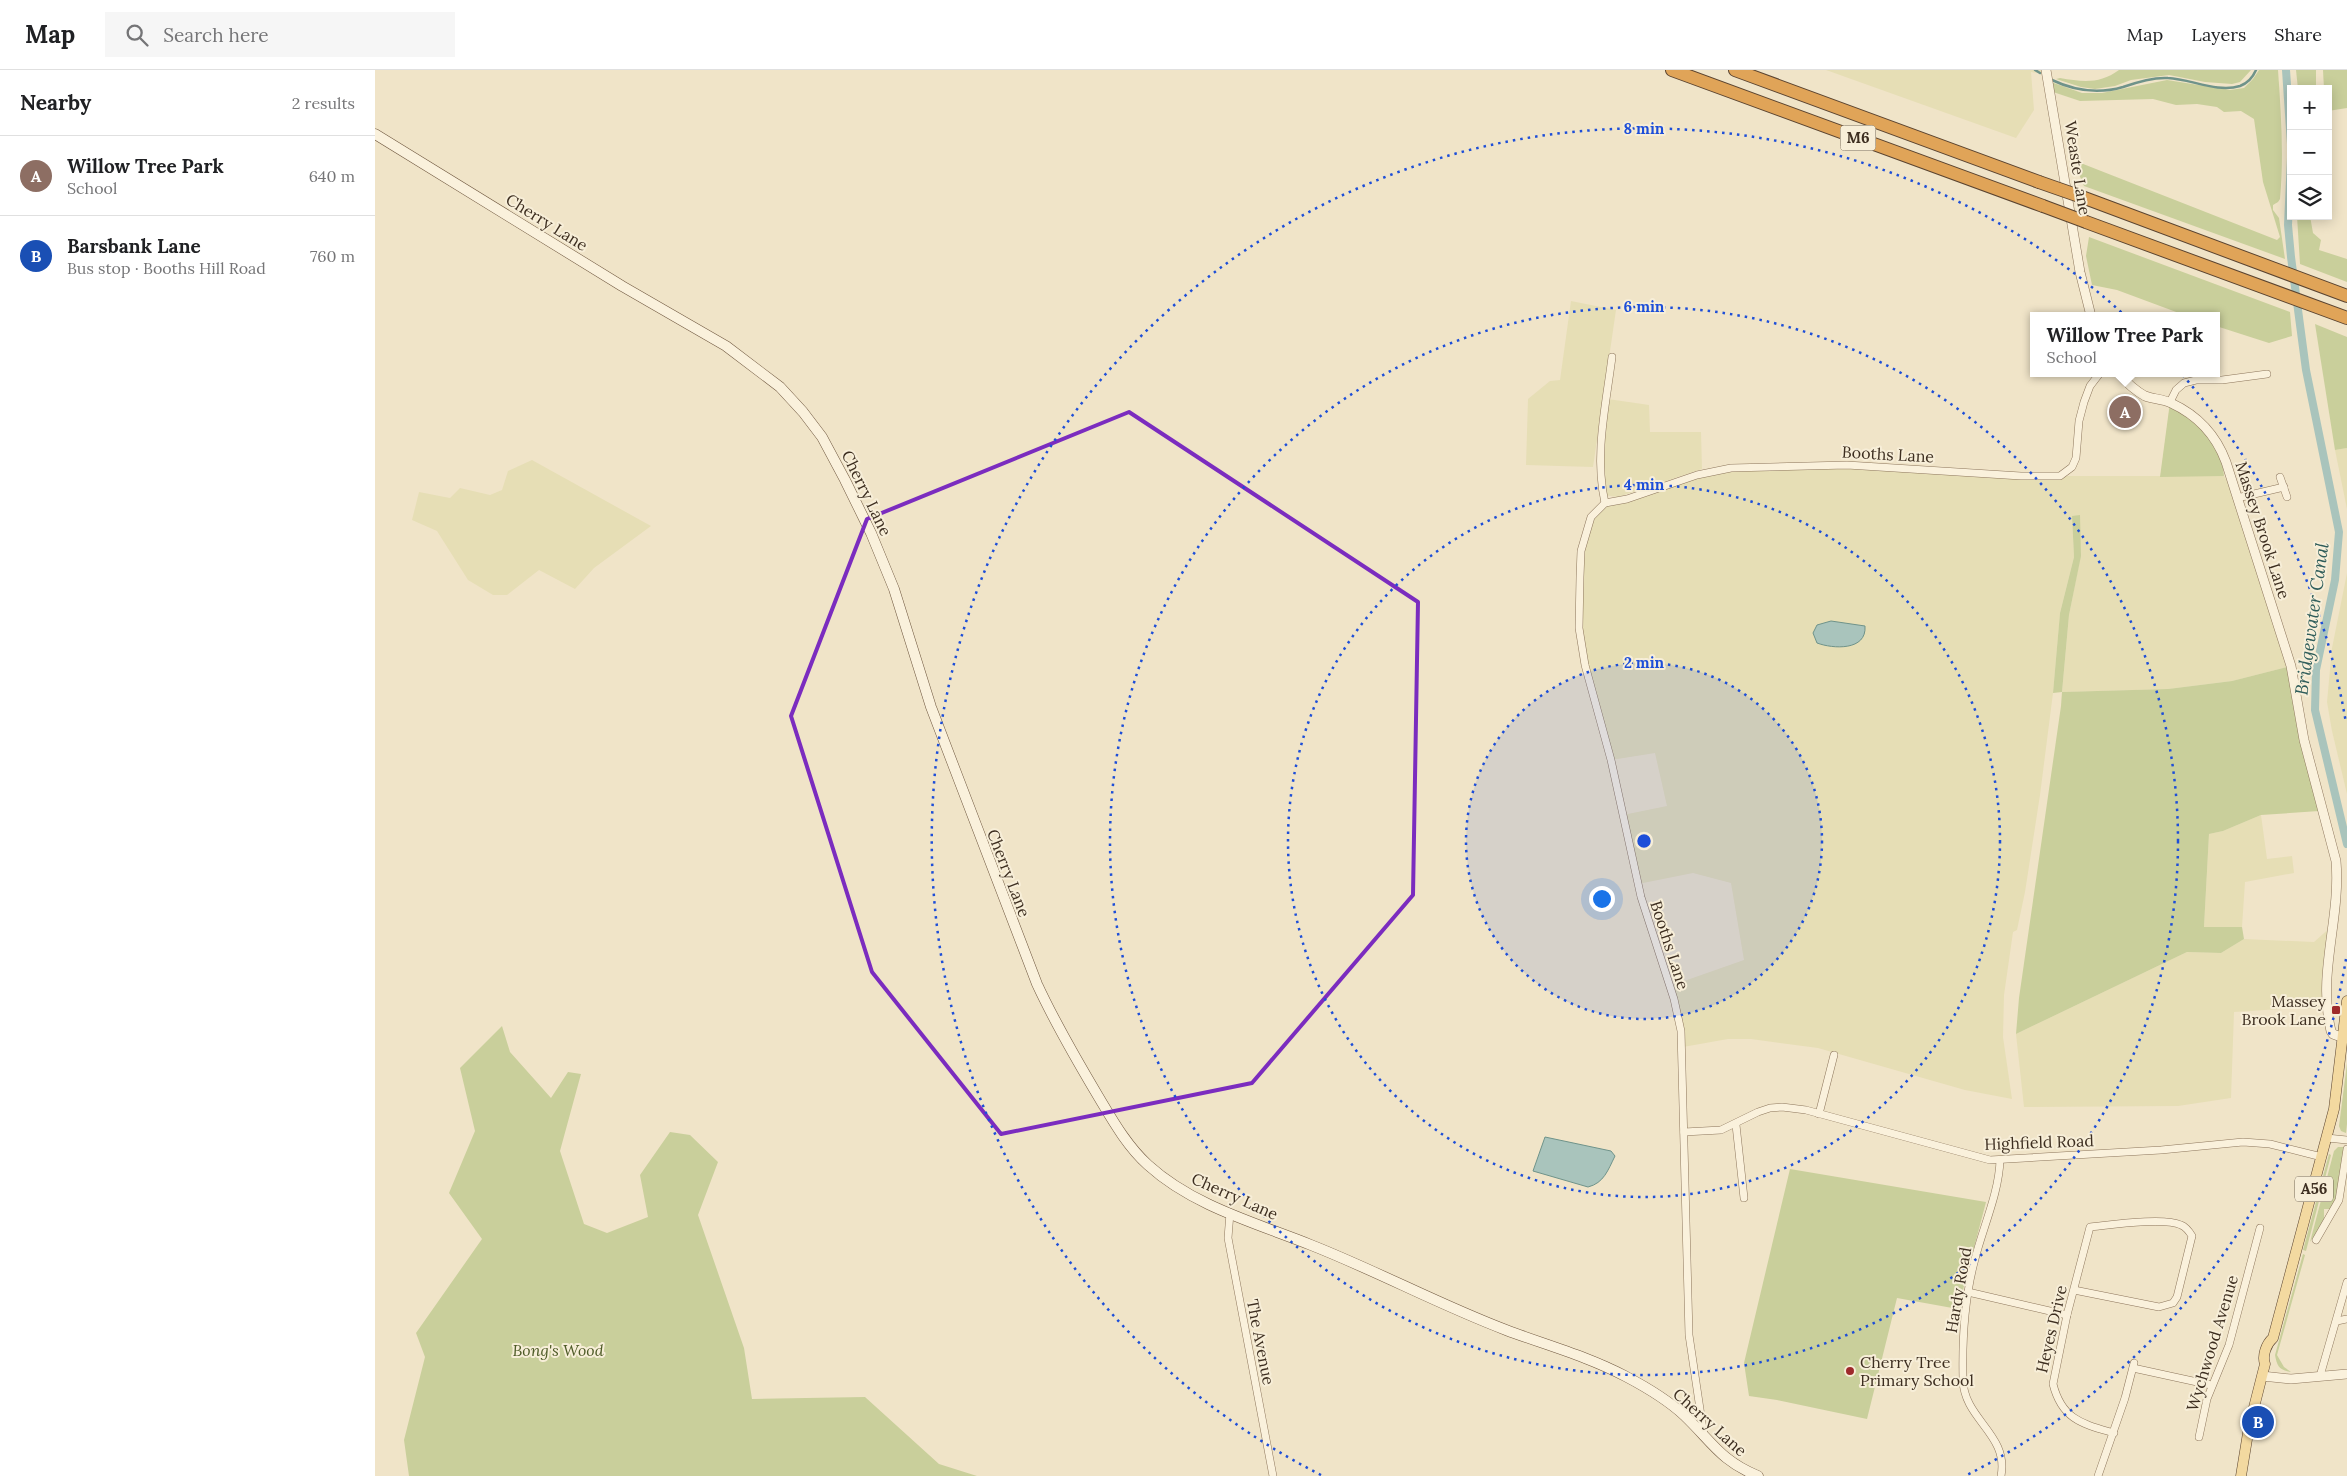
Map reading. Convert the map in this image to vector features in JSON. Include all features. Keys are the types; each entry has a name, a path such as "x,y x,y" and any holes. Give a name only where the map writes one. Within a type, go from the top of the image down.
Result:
{"highway":[{"name":"M6","path":"1672,70 2347,318"},
{"name":"M6","path":"1735,70 2347,296"}],"main road":[{"name":"Cherry Lane","path":"375,134 622,286 726,346 780,387 803,412 822,438 845,480 871,533 891,581 931,707 963,795 1037,984 1057,1026 1123,1137 1148,1165 1178,1187 1213,1207 1318,1248 1498,1327 1589,1359 1626,1376 1662,1398 1685,1416 1704,1438 1731,1463 1758,1476"},
{"name":"A56","path":"2241,1476 2245,1442 2265,1364 2270,1360 2274,1343 2273,1338 2327,1138 2335,1098 2341,1037 2347,1001"}],"street":[{"name":"Weaste Lane","path":"2046,70 2080,272 2090,312"},
{"path":"1605,503 1601,487 1601,438 1612,357"},
{"path":"2170,402 2176,390 2184,383 2196,380 2222,380 2267,374"},
{"name":"Booths Lane","path":"1704,1438 1689,1335 1681,1032 1674,999 1641,897 1611,760 1585,665 1579,628 1581,551 1585,533 1591,517 1605,503 1627,499 1697,475 1731,468 1847,465 2021,476 2060,476 2072,466 2076,458 2079,421 2090,386 2097,377"},
{"name":"Massey Brook Lane","path":"2123,377 2144,395 2170,402 2188,413 2210,431 2220,446 2291,666 2304,740 2336,861 2337,891 2326,973 2326,1001 2331,1031 2333,1034 2341,1037"},
{"path":"2280,477 2287,496"},
{"path":"2237,498 2284,487"},
{"path":"1819,1114 1834,1055"},
{"name":"Highfield Road","path":"1684,1132 1714,1132 1736,1125 1757,1112 1770,1108 1794,1108 1979,1158 2000,1160 2161,1150 2243,1142 2269,1144 2322,1157"},
{"path":"1736,1125 1744,1198"},
{"path":"2327,1138 2347,1140"},
{"path":"2316,1240 2334,1212 2339,1200 2347,1149"},
{"name":"Hardy Road","path":"2000,1160 1996,1186 1975,1259 1968,1292 1962,1356 1965,1395 1975,1415 1991,1432 1997,1444 2001,1457 2001,1476"},
{"name":"The Avenue","path":"1230,1213 1228,1238 1273,1476"},
{"name":"Heyes Drive","path":"2074,1290 2159,1307 2173,1303 2177,1297 2192,1236 2187,1228 2179,1224 2161,1222 2090,1227 2067,1315 2053,1384 2055,1395 2064,1409 2078,1422 2114,1433"},
{"name":"Wychwood Avenue","path":"2199,1437 2211,1386 2229,1345 2260,1228"},
{"path":"2320,1376 2347,1282"},
{"path":"1968,1292 2067,1315"},
{"path":"2337,1321 2347,1319"},
{"path":"2099,1476 2114,1433 2133,1366 2211,1386"},
{"path":"2262,1376 2285,1379 2347,1374"},
{"path":"1685,1416 1700,1408"}],"highlighted area":[{"path":"1129,412 1418,602 1413,895 1252,1083 1001,1134 872,972 791,716 867,519"}],"shaded area":[{"path":"1826,70 2046,70 2047,74 2031,72 2034,110 2016,138"},
{"path":"1571,301 1616,310 1593,467 1526,465 1528,399 1550,381 1560,380"},
{"path":"1608,399 1649,405 1650,432 1701,432 1702,469 1618,497 1604,495 1603,436"},
{"path":"2347,448 2347,509 2335,450"},
{"path":"532,460 651,526 594,568 575,589 539,570 507,595 493,595 468,580 437,531 412,520 419,492 450,498 460,488 490,495 502,490 508,471"},
{"path":"1809,465 2060,476 2224,476 2237,498 2291,666 2232,681 2168,689 2062,692 2069,615 2080,559 2080,516 2072,516 2074,557 2060,613 2053,693 2040,795 2025,892 2017,930 2013,932 2004,995 2003,1037 2012,1099 1965,1090 1818,1048 1751,1039 1728,1039 1683,1047 1670,986 1744,960 1731,883 1693,873 1638,884 1623,815 1667,806 1655,753 1611,760 1579,628 1583,543 1599,507 1731,468"},
{"path":"2347,573 2347,794 2327,702 2332,648"},
{"path":"2261,815 2267,859 2292,856 2294,873 2245,882 2242,927 2204,928 2209,834 2223,831"},
{"path":"2332,926 2327,1009 2295,1008 2234,1012 2231,1098 2178,1106 2024,1107 2016,1034 2187,952 2221,953 2244,939 2314,942"}],"green space":[{"path":"2119,70 2251,70 2240,82 2232,84 2205,82 2169,75 2131,80 2115,86 2095,89 2081,87 2056,79 2098,80 2112,75"},
{"path":"2259,70 2278,70 2282,166 2280,199 2273,205 2273,210 2279,218 2285,259 2084,186 2073,160 2277,240 2280,237 2263,182 2254,119 2241,111 2224,112 2217,107 2197,104 2176,105 2153,99 2080,101 2053,92 2051,82 2082,93 2102,93 2167,80 2230,90 2244,88"},
{"path":"2296,70 2316,70 2316,85 2298,85"},
{"path":"2323,70 2347,70 2347,108 2332,110 2332,85 2324,85"},
{"path":"2297,220 2311,220 2313,233 2321,240 2319,250 2347,259 2347,282 2300,264"},
{"path":"2089,237 2290,312 2292,336 2269,343 2220,327 2220,312 2176,312 2117,290 2092,285 2086,256"},
{"path":"2315,324 2347,337 2347,448 2335,450"},
{"path":"2170,402 2188,413 2220,446 2224,476 2160,477"},
{"path":"2080,515 2081,556 2069,615 2062,692 2053,693 2060,613 2074,557 2072,516"},
{"path":"2291,666 2319,811 2261,815 2223,831 2209,834 2204,927 2242,927 2244,939 2221,953 2187,952 2016,1034 2019,998 2062,692 2168,689 2232,681"},
{"name":"Bong's Wood","path":"502,1026 510,1052 551,1098 568,1072 581,1074 560,1151 584,1224 607,1233 648,1217 640,1175 670,1132 690,1135 718,1162 698,1215 744,1348 752,1399 865,1397 939,1464 977,1476 409,1476 404,1440 425,1357 416,1333 482,1239 449,1193 475,1131 460,1068"},
{"path":"2347,1063 2346,1133 2341,1131 2339,1126"},
{"path":"2338,1147 2344,1147 2336,1198 2330,1209 2324,1209 2324,1220 2310,1242 2334,1151"},
{"path":"2329,1154 2331,1155 2306,1251 2303,1250"},
{"path":"1790,1169 1986,1202 1958,1309 1897,1298 1867,1419 1749,1396 1744,1363"},
{"path":"2303,1254 2305,1255 2277,1355 2284,1367 2291,1372 2279,1367 2275,1355"}],"water":[{"path":"1831,621 1865,626 1861,640 1855,644 1840,647 1817,643 1813,633 1817,625"},
{"path":"1545,1137 1611,1151 1615,1156 1602,1179 1588,1187 1533,1171"}],"waterway":[{"path":"2035,70 2040,73"},
{"path":"2052,80 2069,87 2096,91 2114,89 2157,78 2177,79 2213,87 2231,88 2245,83 2256,70"},
{"name":"Bridgewater Canal","path":"2286,70 2290,130"},
{"name":"Bridgewater Canal","path":"2290,175 2288,225 2306,370 2339,532 2335,580 2316,670 2315,710 2347,844"}],"place":[{"name":"Willow Tree Park","path":"2125,412"},
{"name":"Massey Brook Lane","path":"2336,1010"},
{"name":"Cherry Tree Primary School","path":"1850,1371"},
{"name":"Barsbank Lane","path":"2258,1422"}]}
